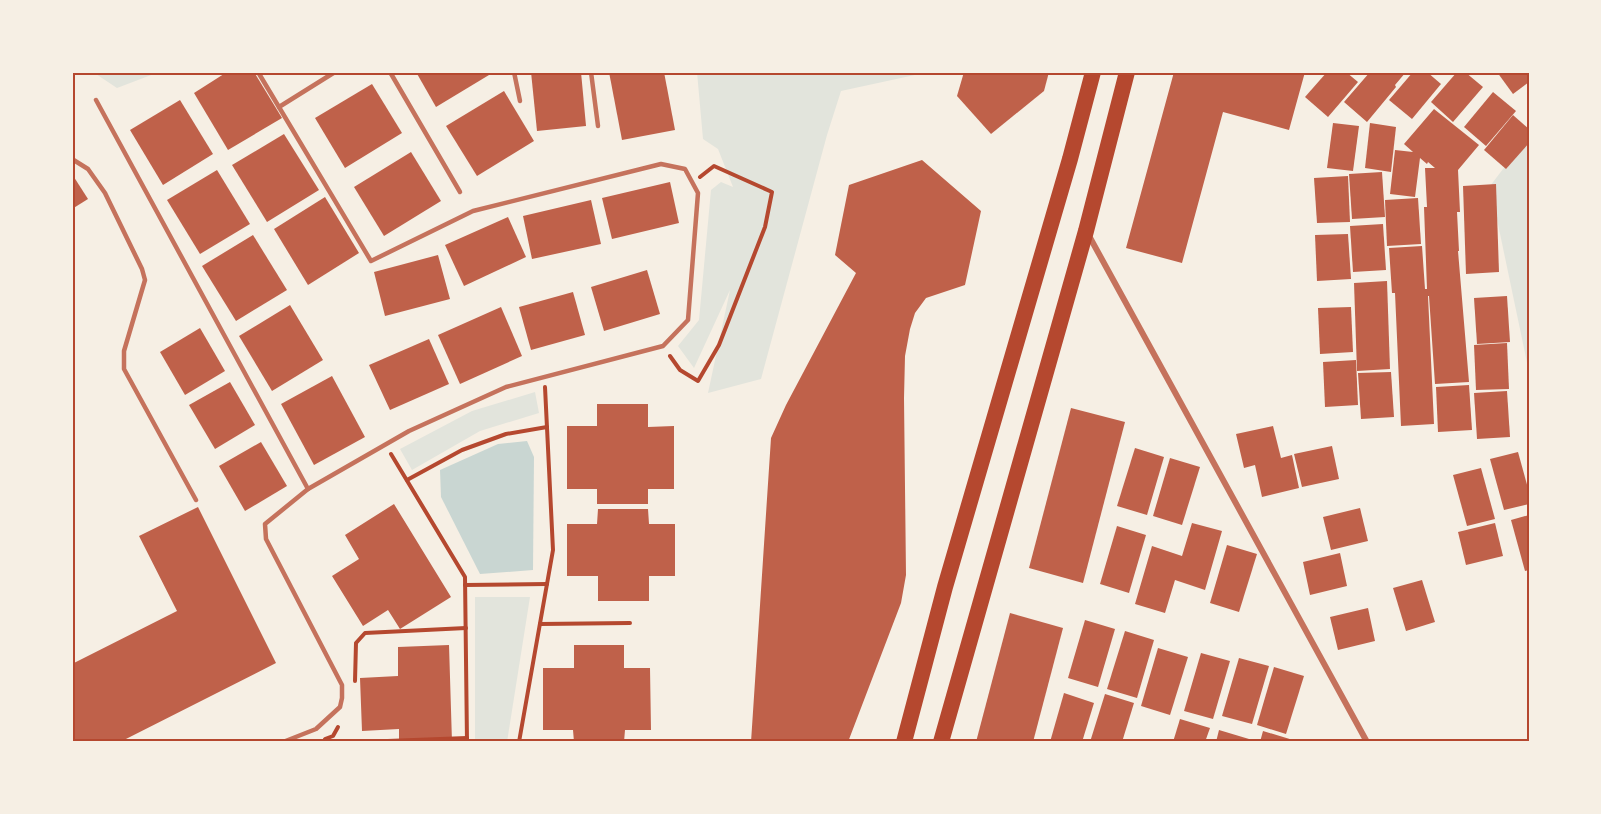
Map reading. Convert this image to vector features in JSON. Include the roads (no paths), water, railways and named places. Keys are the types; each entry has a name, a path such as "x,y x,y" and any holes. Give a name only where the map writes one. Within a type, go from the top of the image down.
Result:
{"highway":[{"path":"904,742 945,587 1070,159 1093,72"},
{"path":"941,742 1086,231 1127,72"}],"street":[{"path":"1086,231 1367,742"}],"lane":[{"path":"258,72 371,261 472,211 662,164 685,169 699,193 688,320 663,346 506,387 409,431 386,444 308,489 265,524 266,539 342,686 340,707 316,729 283,742"},
{"path":"279,106 335,72"},
{"path":"390,72 460,192"},
{"path":"514,72 520,101"},
{"path":"591,72 598,126"},
{"path":"96,100 308,489"},
{"path":"72,159 88,169 105,193 142,269 145,280 124,351 124,369 196,500"}]}
